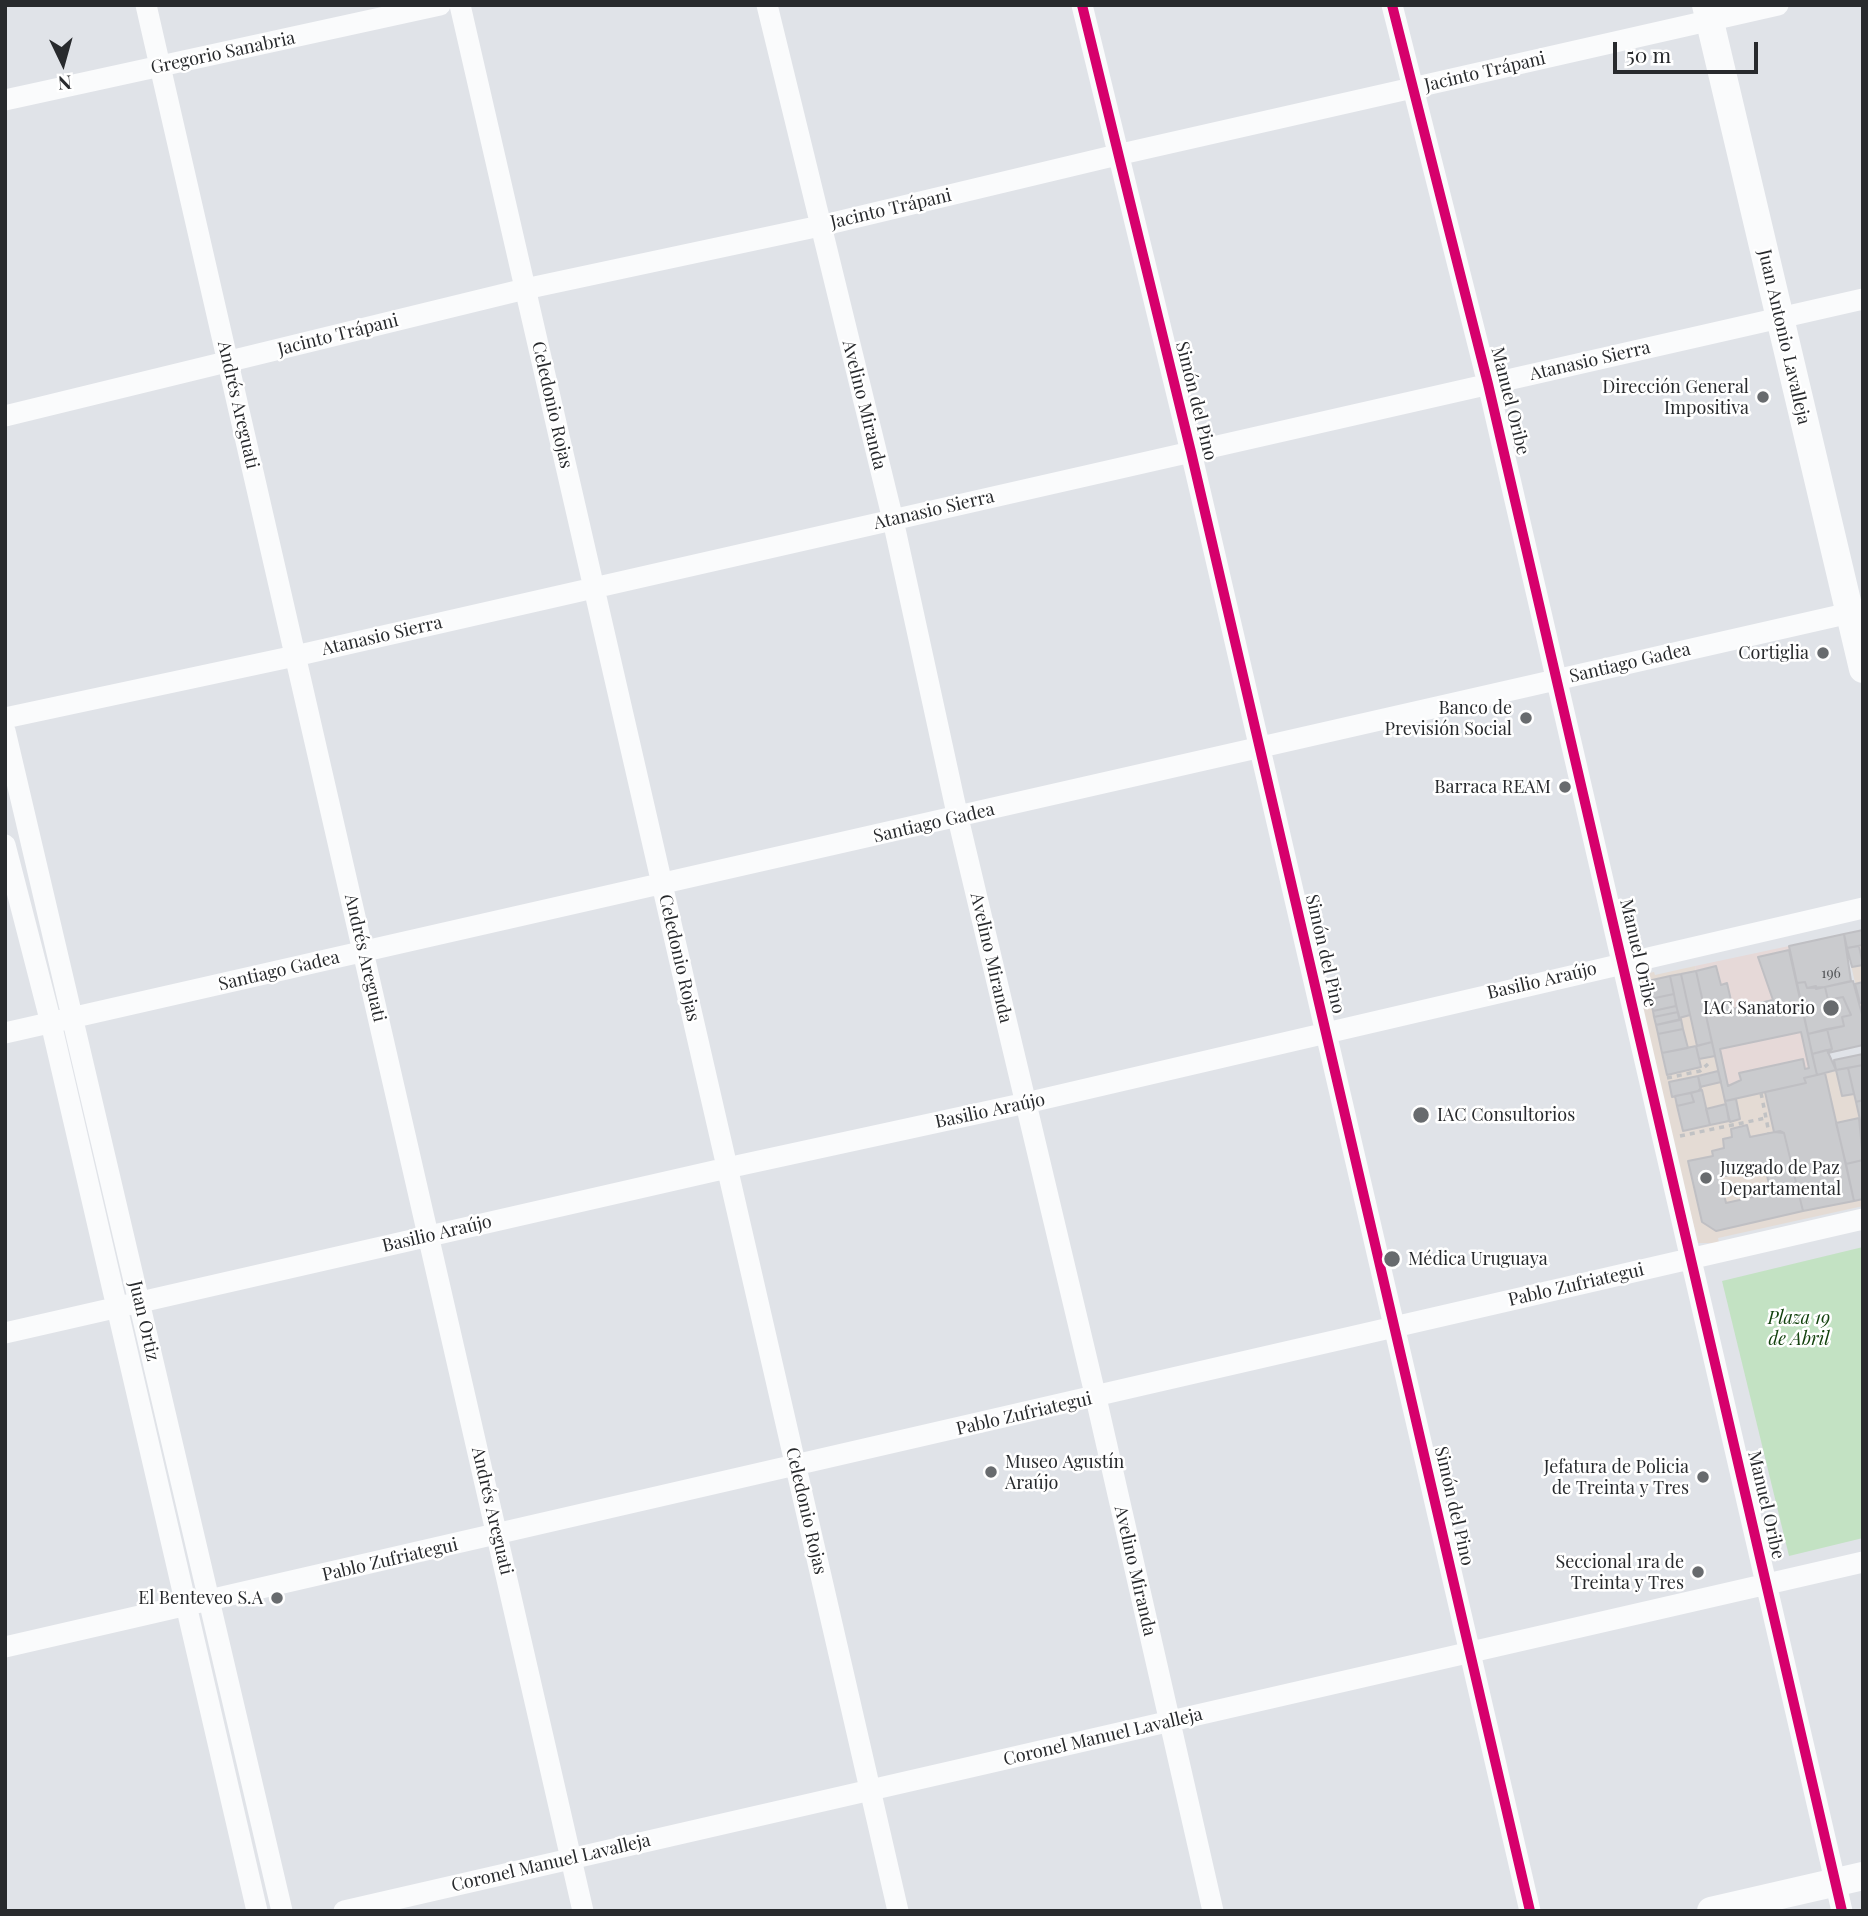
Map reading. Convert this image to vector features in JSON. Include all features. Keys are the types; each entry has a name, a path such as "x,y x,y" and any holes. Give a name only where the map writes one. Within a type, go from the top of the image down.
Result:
{"street":[{"name":"Andrés Areguati","path":"146,5 583,1911"},
{"name":"Gregorio Sanabria","path":"5,100 440,5"},
{"name":"Celedonio Rojas","path":"460,5 898,1911"},
{"name":"Avelino Miranda","path":"767,5 893,520 958,818 1096,1398 1213,1911"},
{"name":"Simón del Pino","path":"1082,5 1191,452 1530,1911"},
{"name":"Manuel Oribe","path":"1392,5 1488,384 1766,1584 1849,1879 1842,1911"},
{"name":"Jacinto Trápani","path":"5,416 525,289 820,226 1117,155 1412,89 1708,14 1778,5"},
{"name":"Juan Antonio Lavalleja","path":"1708,14 1780,318 1856,612 1863,670"},
{"name":"Atanasio Sierra","path":"5,718 295,656 1863,299"},
{"name":"Santiago Gadea","path":"5,1033 1856,612"},
{"name":"Juan Ortiz","path":"5,731 11,791 74,1017 208,1603 282,1911"},
{"name":"Juan Ortiz","path":"5,845 51,1023 257,1911"},
{"name":"Basilio Araújo","path":"5,1333 727,1168 1026,1103 1325,1031 1863,908"},
{"name":"Pablo Zufriategui","path":"5,1647 208,1603 1863,1219"},
{"name":"Coronel Manuel Lavalleja","path":"344,1911 1863,1562"},
{"path":"1711,1911 1849,1879"}],"path":[{"path":"1665,1079 1700,1071 1708,1064"},
{"path":"1761,1093 1769,1133"},
{"path":"1678,1136 1766,1118"}],"shaded area":[{"path":"1863,930 1863,1018 1844,934"},
{"path":"1789,946 1817,1075 1806,1083 1725,1101 1695,966"},
{"path":"1695,966 1725,1101 1805,1083 1804,1078 1863,1065 1863,1206 1718,1238 1719,1243 1698,1243 1634,984 1637,977 1644,974 1654,972 1655,975"}],"green space":[{"name":"Plaza 19 de Abril","path":"1863,1247 1863,1538 1789,1556 1722,1281"}],"building":[{"path":"1863,930 1863,945 1847,948 1844,934"},
{"path":"1844,934 1851,981 1816,989 1816,986 1807,988 1805,982 1797,983 1789,946"},
{"path":"1859,946 1863,965 1852,967 1847,948"},
{"path":"1789,950 1817,1075 1804,1078 1806,1083 1725,1101 1696,971 1716,966 1721,985 1727,983 1733,1009 1773,1000 1758,957","holes":["1801,1032 1809,1068 1805,1069 1803,1059 1739,1073 1741,1080 1728,1086 1720,1049"]},
{"path":"1696,971 1712,1042 1697,1046 1681,974"},
{"path":"1681,974 1690,1015 1679,1018 1670,976"},
{"path":"1670,976 1674,994 1650,999 1648,989 1652,980"},
{"path":"1853,981 1863,1018 1863,1045 1828,1053 1832,1049 1827,1029 1844,1026 1842,1017 1851,1015 1843,997 1828,1000 1825,987"},
{"path":"1805,982 1807,988 1825,987 1828,1000 1843,997 1851,1015 1842,1017 1844,1026 1808,1034 1797,983"},
{"path":"1863,982 1863,1003 1860,1003 1855,984"},
{"path":"1674,994 1676,1006 1653,1011 1650,999"},
{"path":"1676,1006 1678,1012 1654,1017 1653,1011"},
{"path":"1678,1012 1680,1020 1656,1025 1654,1017"},
{"path":"1681,1019 1683,1029 1658,1034 1656,1025"},
{"path":"1683,1029 1688,1048 1662,1053 1658,1034"},
{"path":"1827,1029 1832,1049 1812,1054 1808,1034"},
{"path":"1712,1042 1715,1056 1699,1059 1696,1046"},
{"path":"1696,1046 1701,1067 1667,1075 1662,1053"},
{"path":"1827,1050 1836,1070 1817,1075 1812,1054"},
{"path":"1863,1054 1863,1065 1836,1070 1834,1060"},
{"path":"1863,1065 1863,1100 1856,1102 1848,1068"},
{"path":"1848,1068 1854,1094 1842,1096 1836,1070"},
{"path":"1718,1071 1721,1082 1700,1087 1698,1076"},
{"path":"1825,1073 1854,1201 1803,1211 1784,1133 1774,1132 1765,1092 1806,1083 1804,1078"},
{"path":"1698,1076 1701,1088 1698,1091 1672,1097 1669,1082"},
{"path":"1702,1090 1710,1125 1683,1131 1677,1106 1694,1102 1691,1093"},
{"path":"1691,1093 1694,1102 1677,1106 1675,1096"},
{"path":"1736,1099 1740,1119 1730,1122 1725,1101"},
{"path":"1863,1100 1863,1133 1856,1102"},
{"path":"1726,1104 1729,1121 1710,1125 1706,1109"},
{"path":"1859,1118 1863,1160 1846,1164 1836,1123"},
{"name":"Juzgado de Paz Departamental","path":"1747,1125 1750,1137 1780,1131 1784,1133 1803,1211 1716,1231 1702,1222 1688,1161 1713,1156 1712,1151 1724,1148 1723,1139 1732,1137 1731,1129","holes":["1765,1167 1771,1193 1726,1203 1720,1177"]},
{"path":"1863,1160 1863,1199 1854,1201 1846,1164"}],"cycle path":[{"path":"1082,5 1191,452 1530,1911"},
{"path":"1392,5 1488,384 1842,1911"}],"place":[{"name":"Dirección General Impositiva","path":"1763,397"},
{"name":"Cortiglia","path":"1823,653"},
{"name":"Banco de Previsión Social","path":"1526,718"},
{"name":"Barraca REAM","path":"1565,787"},
{"name":"IAC Sanatorio","path":"1831,1008"},
{"name":"IAC Consultorios","path":"1421,1115"},
{"name":"Juzgado de Paz Departamental","path":"1706,1178"},
{"name":"Médica Uruguaya","path":"1392,1259"},
{"name":"Museo Agustín Araújo","path":"991,1472"},
{"name":"Jefatura de Policia de Treinta y Tres","path":"1703,1477"},
{"name":"Seccional 1ra de Treinta y Tres","path":"1698,1572"},
{"name":"El Benteveo S.A","path":"277,1598"}]}
